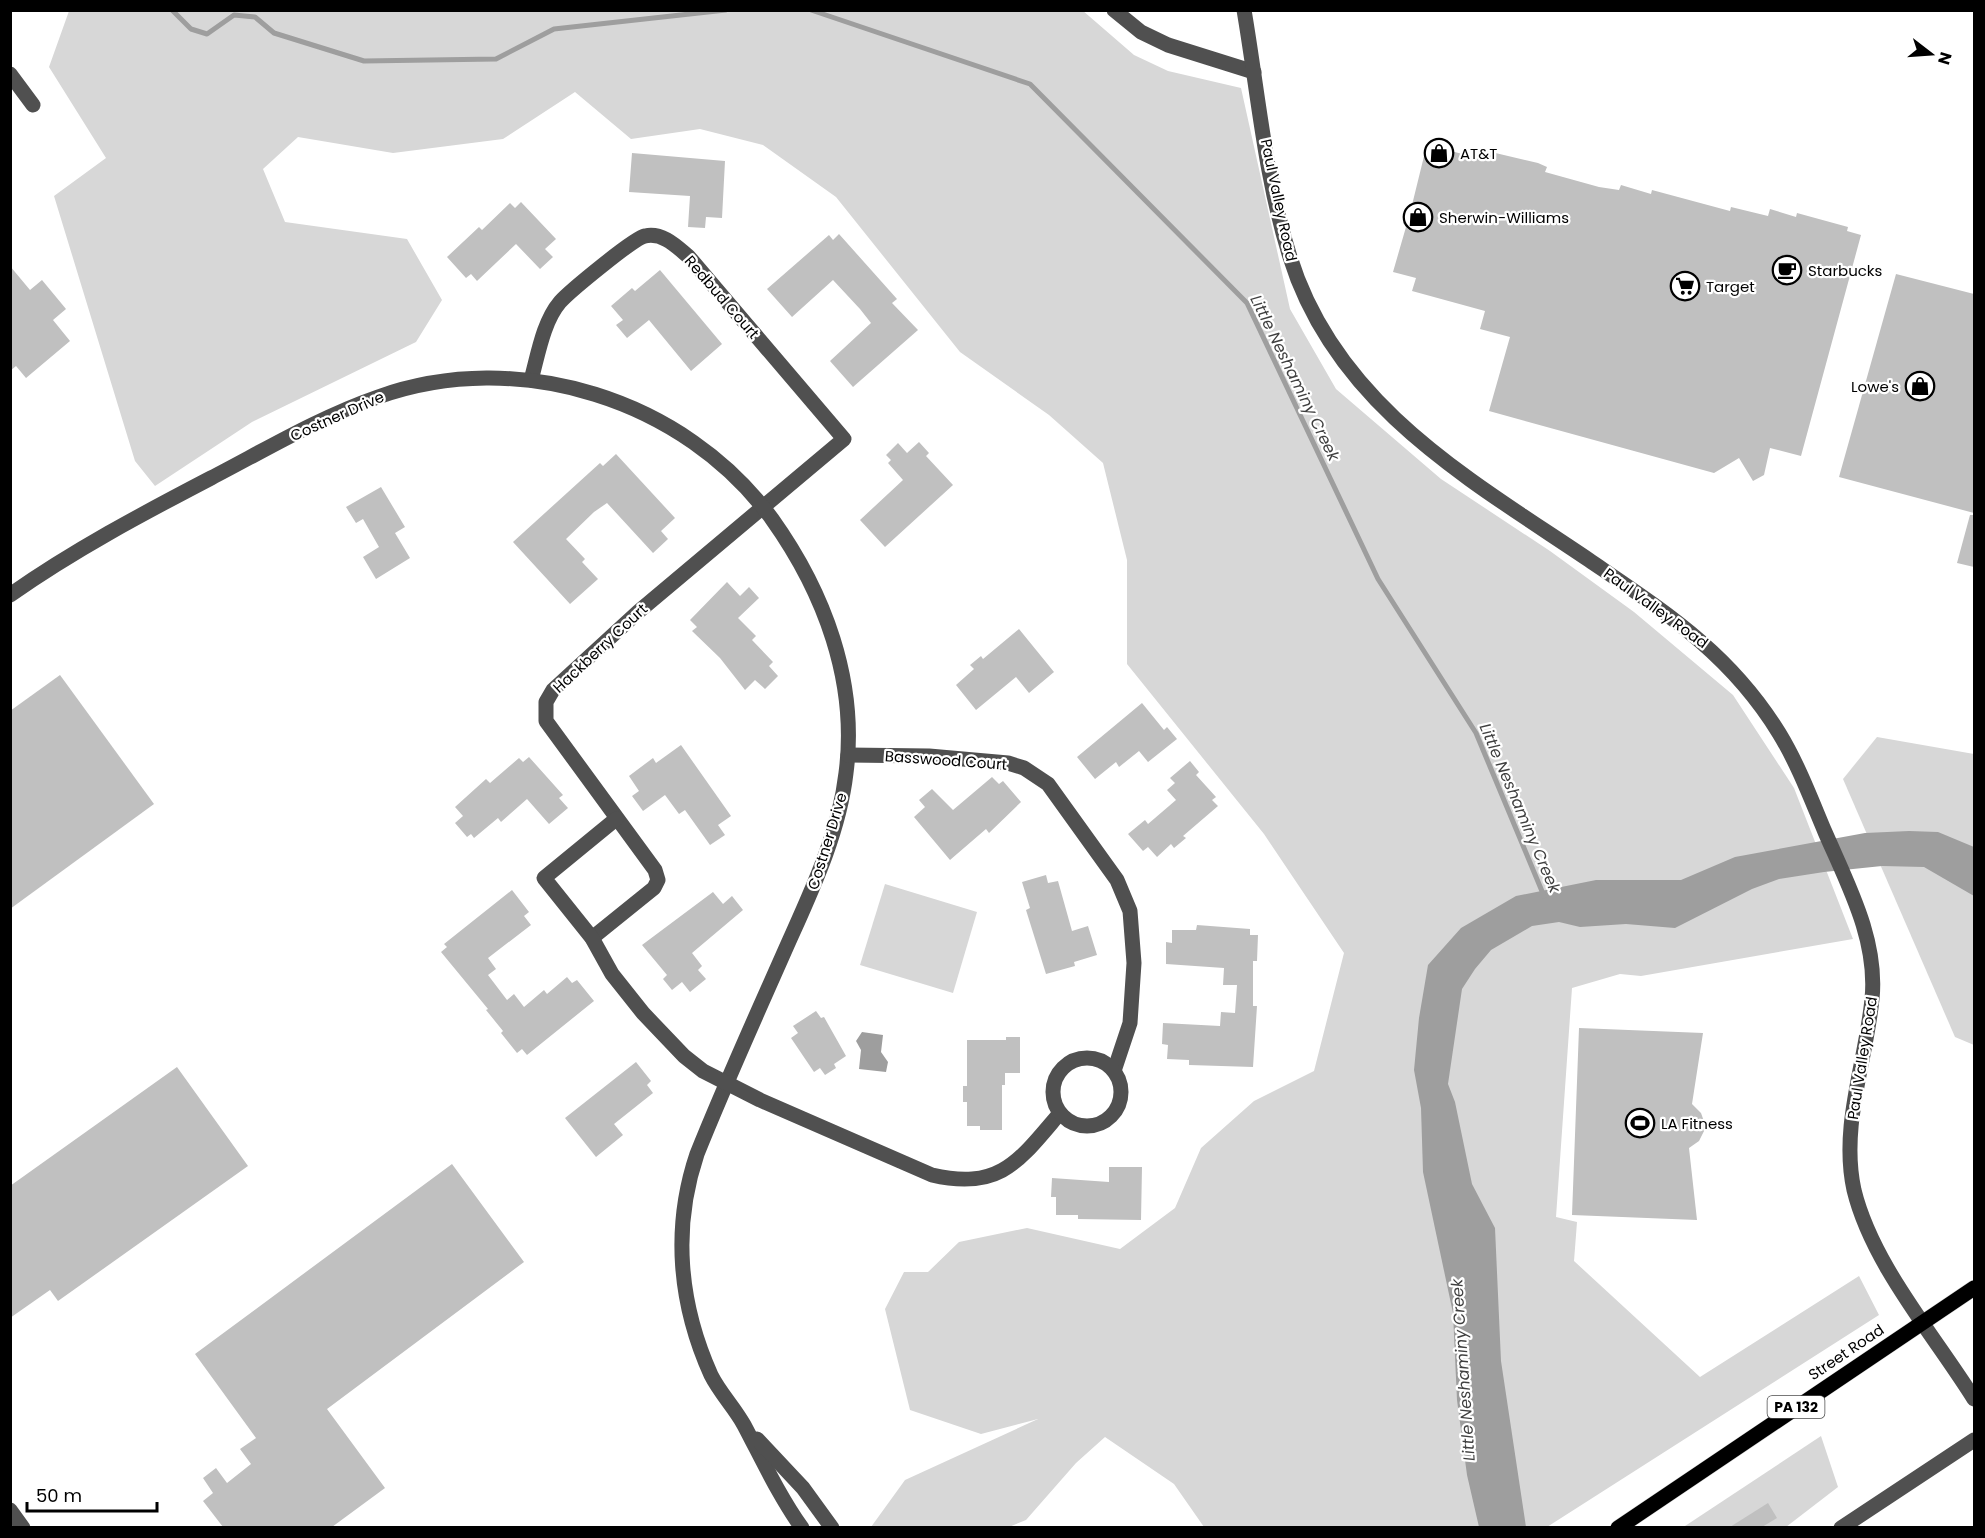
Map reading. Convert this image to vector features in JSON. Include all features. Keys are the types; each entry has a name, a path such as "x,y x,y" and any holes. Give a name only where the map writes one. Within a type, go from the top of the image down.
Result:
{"main road":[{"name":"Street Road","path":"1618,1527 1974,1288"}],"street":[{"path":"1114,10 1141,32 1168,45 1254,72"},
{"name":"Paul Valley Road","path":"1244,10 1273,180 1290,260 1322,332 1342,361 1364,389 1405,430 1460,472 1630,589 1711,648 1737,676 1778,732 1860,913 1868,944 1873,994 1855,1098 1850,1148 1854,1190 1885,1266 1974,1400"},
{"path":"10,75 33,105"},
{"name":"Redbud Court","path":"531,380 548,324 560,302 644,236 670,241 689,257 844,439 762,506"},
{"name":"Costner Drive","path":"10,595 50,567 142,514 306,428 379,396 449,381 531,380 601,395 657,419 706,452 762,506 803,565 826,615 842,679 848,755 839,811 819,874 727,1083 688,1182 680,1244 689,1314 712,1376 743,1423 789,1510 802,1527"},
{"name":"Hackberry Court","path":"592,938 654,888 658,880 655,870 546,721 546,702 552,690 630,619 762,506"},
{"name":"Basswood Court","path":"848,755 929,756 1008,763 1023,768 1048,784 1118,880 1130,910 1134,963 1130,1023 1114,1071"},
{"path":"616,819 544,878 592,938 612,974 643,1014 684,1056 703,1071 932,1175 954,1180 973,1179 1001,1173 1027,1152 1060,1113"},
{"path":"1088,1058 1102,1061 1114,1071 1121,1085 1121,1100 1114,1114 1102,1123 1087,1127 1072,1123 1060,1113 1054,1100 1054,1084 1061,1071 1072,1061 1088,1058"},
{"name":"Costner Drive","path":"743,1423 803,1488 832,1527"},
{"path":"1841,1527 1974,1440"},
{"path":"10,1510 23,1527"}],"shaded area":[{"path":"1082,10 1134,55 1168,71 1241,88 1290,309 1336,389 1441,479 1550,551 1634,612 1733,695 1794,788 1853,939 1641,976 1620,974 1572,988 1556,1217 1577,1222 1574,1261 1700,1377 1859,1276 1879,1315 1547,1527 1204,1527 1174,1484 1105,1437 1076,1463 1026,1520 1009,1527 871,1527 905,1480 1038,1419 981,1434 910,1410 885,1309 904,1272 928,1272 959,1242 1027,1228 1120,1249 1175,1208 1201,1148 1254,1101 1314,1071 1344,953 1264,834 1127,664 1127,560 1103,463 1049,415 960,352 836,197 763,145 700,129 631,139 575,92 503,139 393,153 298,137 263,169 285,222 407,239 442,300 416,342 252,422 155,486 135,461 54,196 106,158 49,67 69,11"},
{"path":"1877,737 1974,754 1974,1045 1955,1037 1843,779"},
{"path":"885,884 977,912 953,993 860,965"},
{"path":"1821,1436 1838,1487 1786,1527 1682,1528"}],"water":[{"path":"1938,832 1974,847 1974,896 1924,867 1882,866 1779,879 1752,889 1675,928 1626,924 1580,927 1559,922 1532,926 1491,950 1462,989 1448,1084 1455,1102 1472,1184 1495,1228 1501,1361 1526,1527 1479,1527 1467,1475 1457,1400 1453,1313 1423,1172 1421,1108 1414,1070 1419,1018 1428,965 1461,928 1516,896 1596,880 1681,880 1735,857 1865,833"},
{"path":"862,1032 883,1035 881,1052 888,1062 886,1072 859,1069 861,1050 856,1041"}],"building":[{"name":"Target","path":"1432,142 1448,146 1451,151 1485,160 1487,151 1538,163 1547,167 1545,172 1599,187 1619,190 1621,185 1651,194 1652,190 1730,211 1731,207 1768,216 1770,209 1796,217 1797,213 1848,227 1847,231 1861,235 1801,456 1770,448 1764,475 1753,481 1739,458 1714,473 1489,411 1510,337 1480,329 1485,311 1412,291 1416,278 1393,272 1406,227 1403,223 1407,208 1412,205 1427,144"},
{"path":"632,153 725,161 722,218 706,217 705,228 688,227 690,196 629,192"},
{"path":"521,202 556,239 545,249 553,257 540,269 516,244 477,281 471,274 466,278 447,257 479,227 482,230 510,203 515,208"},
{"path":"839,234 897,299 892,303 918,330 853,387 830,361 871,323 860,309 833,280 792,317 767,289 829,235 833,240"},
{"path":"10,266 30,290 42,280 66,309 53,320 70,341 26,378 16,366 10,371"},
{"path":"660,270 722,344 691,371 649,320 627,338 616,325 623,320 611,306 632,288 635,291"},
{"name":"Lowe's","path":"1896,274 1974,294 1974,513 1839,477"},
{"path":"919,442 929,453 926,456 953,485 885,547 860,520 903,480 888,463 891,460 886,455 898,443 907,453"},
{"path":"616,454 675,518 661,531 668,539 653,553 607,503 594,512 566,539 585,559 582,562 598,579 570,604 513,542 600,463 603,466"},
{"path":"381,487 405,527 395,533 410,558 376,579 363,557 379,547 363,519 356,523 346,507"},
{"path":"1970,515 1974,515 1974,567 1957,563"},
{"path":"727,582 740,596 749,587 759,598 738,618 756,636 752,640 773,662 769,666 778,676 765,689 755,680 745,690 720,658 692,631 697,627 690,620"},
{"path":"1019,629 1054,672 1029,693 1016,677 976,710 956,685 974,669 970,665 981,656 983,659"},
{"path":"60,675 154,804 10,909 10,711"},
{"path":"1142,703 1164,730 1167,727 1177,739 1148,762 1139,751 1119,767 1116,762 1095,779 1077,757"},
{"path":"681,745 731,816 718,825 725,835 710,845 685,810 679,814 665,795 643,811 632,796 639,791 629,776 653,758 656,763"},
{"path":"529,757 563,795 559,798 568,808 549,824 527,799 501,822 498,818 474,838 471,834 467,837 455,823 463,816 455,807 486,779 490,783 519,758 523,762"},
{"path":"1190,761 1199,772 1196,775 1216,797 1212,800 1218,806 1183,836 1186,838 1174,848 1171,844 1157,857 1148,847 1143,851 1128,834 1145,820 1148,824 1176,800 1167,790 1175,783 1170,778"},
{"path":"992,777 999,784 1003,781 1021,802 989,833 986,829 950,860 914,817 925,807 919,800 932,789 953,810"},
{"path":"1046,875 1048,883 1058,881 1072,931 1088,926 1097,955 1074,962 1075,966 1046,974 1026,910 1030,908 1022,882"},
{"path":"512,890 529,912 524,916 531,925 488,958 496,969 488,975 507,1000 514,994 524,1007 544,990 547,994 567,977 572,983 577,980 594,1001 527,1055 522,1049 517,1053 501,1033 503,1031 486,1010 488,1009 441,952 447,947 444,944"},
{"path":"713,892 723,904 732,896 743,910 692,953 702,966 698,970 706,979 690,992 682,982 672,990 663,979 667,975 642,945"},
{"path":"1197,925 1250,929 1250,935 1258,935 1257,961 1253,961 1253,1006 1257,1006 1253,1067 1189,1065 1189,1060 1167,1059 1168,1045 1162,1044 1163,1023 1220,1026 1221,1012 1235,1013 1237,985 1223,985 1224,968 1166,964 1166,942 1172,943 1172,930 1196,930"},
{"path":"816,1011 821,1018 824,1017 846,1056 834,1064 836,1068 825,1075 820,1068 814,1072 791,1038 798,1033 793,1026"},
{"name":"LA Fitness","path":"1579,1028 1703,1033 1692,1104 1701,1113 1706,1127 1699,1141 1689,1148 1697,1220 1572,1215"},
{"path":"1006,1037 1020,1037 1020,1073 1005,1073 1005,1085 1002,1085 1002,1130 980,1130 980,1126 967,1126 967,1102 963,1102 963,1086 967,1086 967,1040 1006,1040"},
{"path":"636,1062 651,1081 647,1085 653,1093 614,1124 623,1135 596,1157 565,1118"},
{"path":"177,1067 248,1166 58,1301 50,1290 10,1318 10,1186"},
{"path":"452,1164 524,1262 327,1409 385,1488 332,1527 223,1527 203,1501 213,1493 203,1478 216,1468 227,1483 251,1464 240,1449 256,1438 195,1354"},
{"path":"1109,1167 1142,1167 1141,1220 1078,1219 1078,1215 1056,1215 1056,1197 1051,1197 1052,1178 1109,1182"},
{"path":"1768,1503 1777,1518 1762,1527 1730,1527"}],"waterway":[{"name":"Little Neshaminy Creek","path":"172,10 191,29 207,34 234,15 255,17 274,33 364,61 496,59 554,29 726,10"},
{"name":"Little Neshaminy Creek","path":"811,10 1030,84 1247,303 1378,579 1476,733 1544,896"}],"place":[{"name":"AT&T","path":"1439,153"},
{"name":"Sherwin-Williams","path":"1418,217"},
{"name":"Starbucks","path":"1787,270"},
{"name":"Target","path":"1685,286"},
{"name":"Lowe's","path":"1920,386"},
{"name":"LA Fitness","path":"1640,1123"}]}
